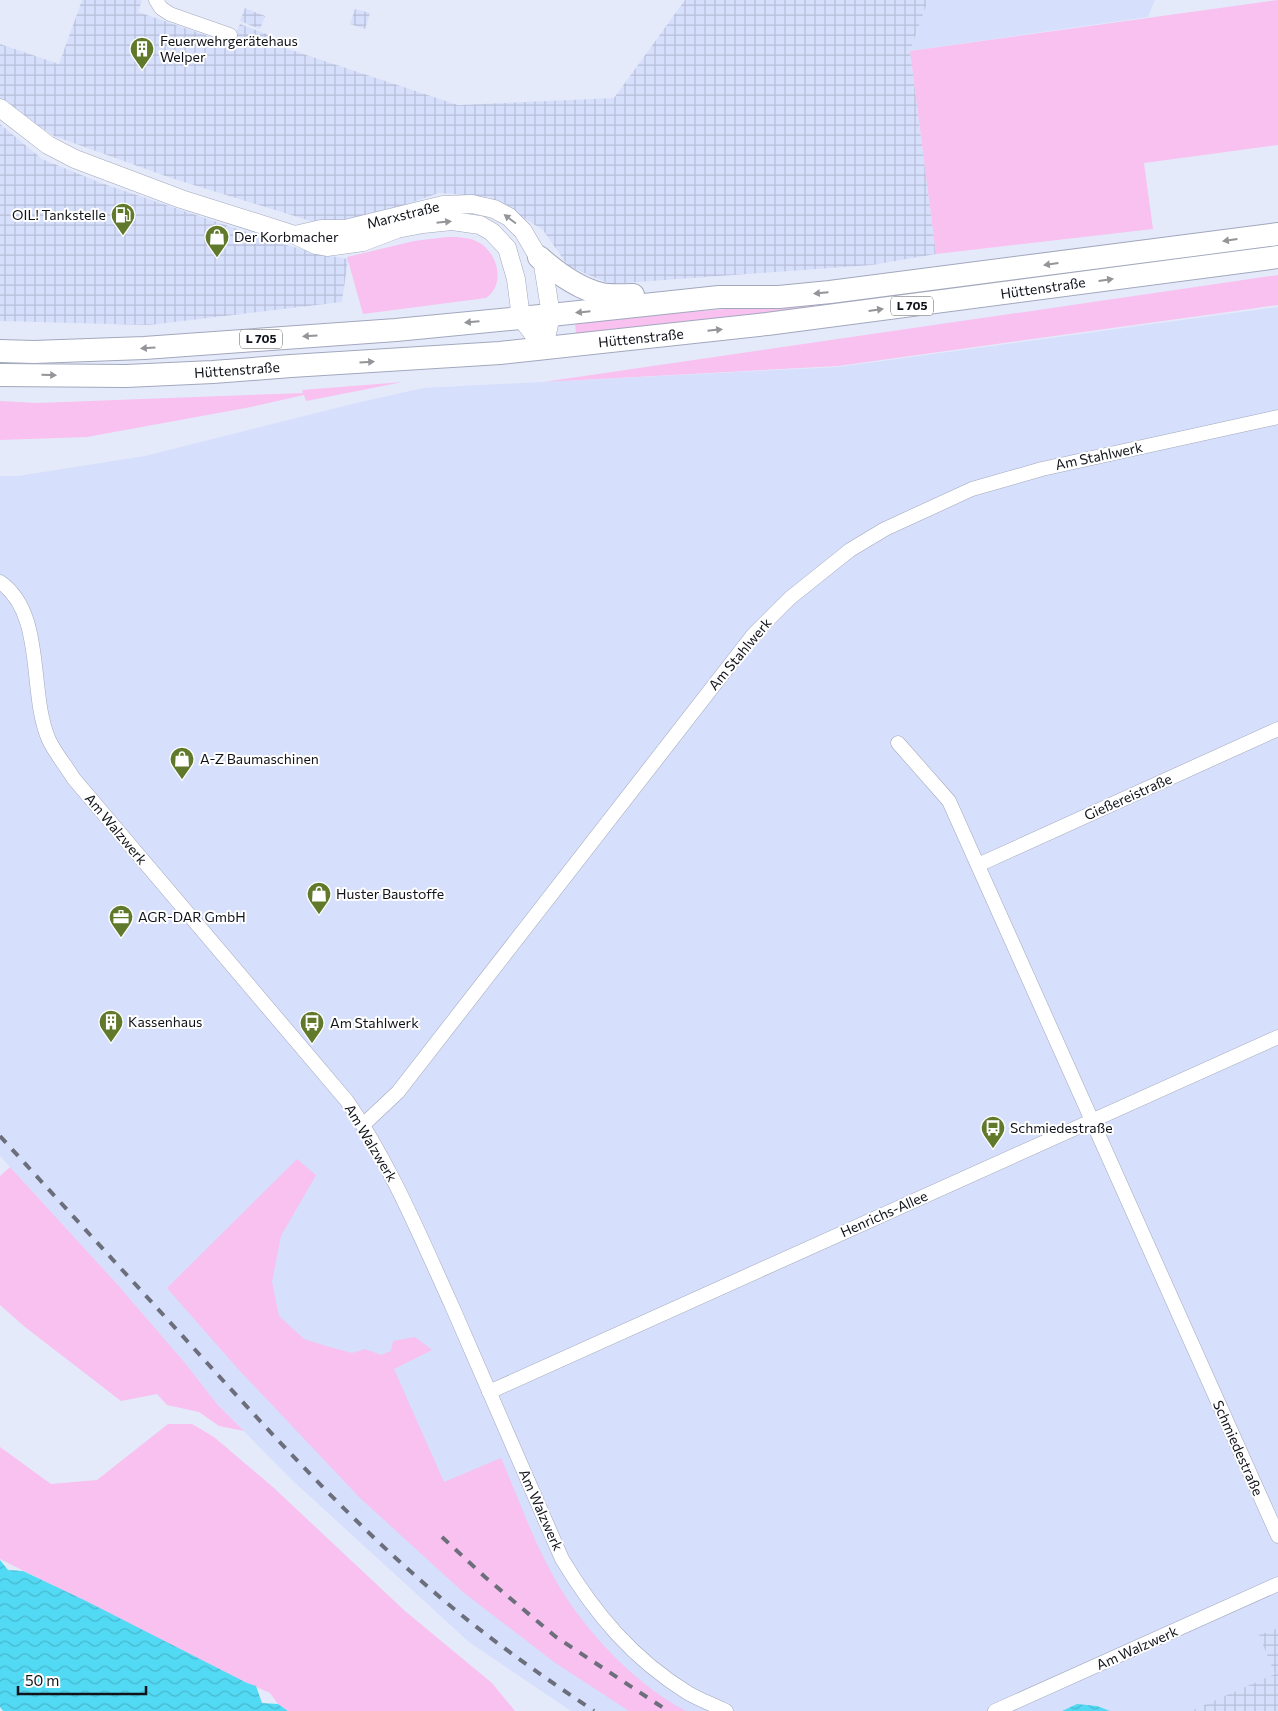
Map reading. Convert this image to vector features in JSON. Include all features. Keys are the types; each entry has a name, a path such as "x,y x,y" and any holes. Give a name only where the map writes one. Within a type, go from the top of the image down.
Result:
{"main road":[{"name":"Hüttenstraße","path":"0,351 34,352 144,348 396,330 551,316 719,297 779,297 874,288 1278,234"},
{"name":"L 705","path":"539,257 555,271 581,287 602,294 719,297"},
{"name":"Hüttenstraße","path":"0,375 126,376 204,373 490,354 766,324 1278,257"}],"street":[{"path":"156,0 161,8 170,14 230,35"},
{"name":"Marxstraße","path":"0,108 48,145 75,159 181,199 295,235 316,245 327,247 363,242 397,229 423,224 452,221 480,225 492,232 507,248 516,279 521,318"},
{"name":"Marxstraße","path":"295,235 320,229 345,229 443,205 472,204 494,209 513,220 527,235 539,257 545,274 551,316 544,348"},
{"path":"521,318 544,348"},
{"name":"Am Stahlwerk","path":"364,1125 398,1092 747,642 790,598 830,565 884,529 972,489 1042,469 1278,417"},
{"name":"Am Walzwerk","path":"0,582 7,587 25,613 33,650 39,703 49,740 74,779 347,1101 364,1125 390,1171 420,1236 562,1559 592,1605 624,1643 660,1674 689,1694 726,1711"},
{"name":"Gießereistraße","path":"978,865 1278,729"},
{"name":"Schmiedestraße","path":"898,743 949,800 1278,1536"},
{"name":"Henrichs-Allee","path":"489,1392 1278,1037"},
{"name":"Am Walzwerk","path":"995,1711 1278,1584"}],"shaded area":[{"path":"82,0 142,0 138,12 231,44 240,24 287,42 285,48 458,105 614,98 685,0 928,0 910,51 936,254 872,265 610,284 568,266 543,230 490,197 439,193 384,212 345,221 317,223 171,178 54,136 4,103 0,99 0,44 59,64"},
{"path":"928,0 1155,0 1148,17 910,51"},
{"path":"1278,0 1278,145 1144,163 1153,229 936,254 910,51"},
{"path":"245,8 265,16 260,29 240,21"},
{"path":"355,9 370,13 365,29 350,24"},
{"path":"0,124 42,159 101,183 282,244 348,259 342,302 149,325 0,321"},
{"path":"447,237 474,240 485,247 490,253 495,261 498,277 492,292 486,298 363,314 347,257 414,241"},
{"path":"1278,243 1278,248 898,299 576,334 575,322 588,320 838,300"},
{"path":"1278,275 1278,305 838,366 543,382"},
{"path":"1278,307 1278,1711 571,1711 469,1642 293,1481 217,1404 185,1363 117,1284 0,1156 0,476 18,476 145,456 423,388 838,367"},
{"path":"403,382 306,401 304,395 251,407 87,437 0,440 0,401 37,403 303,393 302,390"},
{"path":"297,1159 316,1175 281,1236 272,1282 279,1316 304,1339 352,1353 365,1349 381,1355 391,1351 393,1341 415,1337 432,1350 394,1369 444,1482 501,1458 543,1557 575,1611 608,1650 627,1668 646,1685 686,1711 629,1711 554,1662 463,1592 360,1498 239,1370 167,1288"},
{"path":"10,1167 117,1284 185,1363 217,1404 244,1431 219,1426 199,1412 167,1405 157,1394 121,1401 25,1327 0,1305 0,1176"},
{"path":"168,1424 192,1424 214,1437 274,1488 405,1611 492,1683 515,1711 288,1711 278,1704 270,1693 0,1559 0,1447 51,1484 97,1480"},
{"path":"1278,1628 1278,1711 1191,1711 1275,1674 1259,1635"}],"water":[{"path":"0,1560 8,1570 23,1571 256,1686 262,1703 278,1704 288,1711 3,1711 0,1707"},
{"path":"1077,1704 1097,1706 1110,1711 1062,1711"}],"railway":[{"path":"0,1136 268,1429 392,1555 475,1626 525,1664 594,1711"},
{"path":"442,1537 485,1577 556,1637 668,1711"}],"place":[{"name":"Feuerwehrgerätehaus Welper","path":"142,70"},
{"name":"OIL! Tankstelle","path":"123,236"},
{"name":"Der Korbmacher","path":"217,258"},
{"name":"A-Z Baumaschinen","path":"182,780"},
{"name":"Huster Baustoffe","path":"319,915"},
{"name":"AGR-DAR GmbH","path":"121,938"},
{"name":"Kassenhaus","path":"111,1043"},
{"name":"Am Stahlwerk","path":"312,1044"},
{"name":"Schmiedestraße","path":"993,1149"}]}
